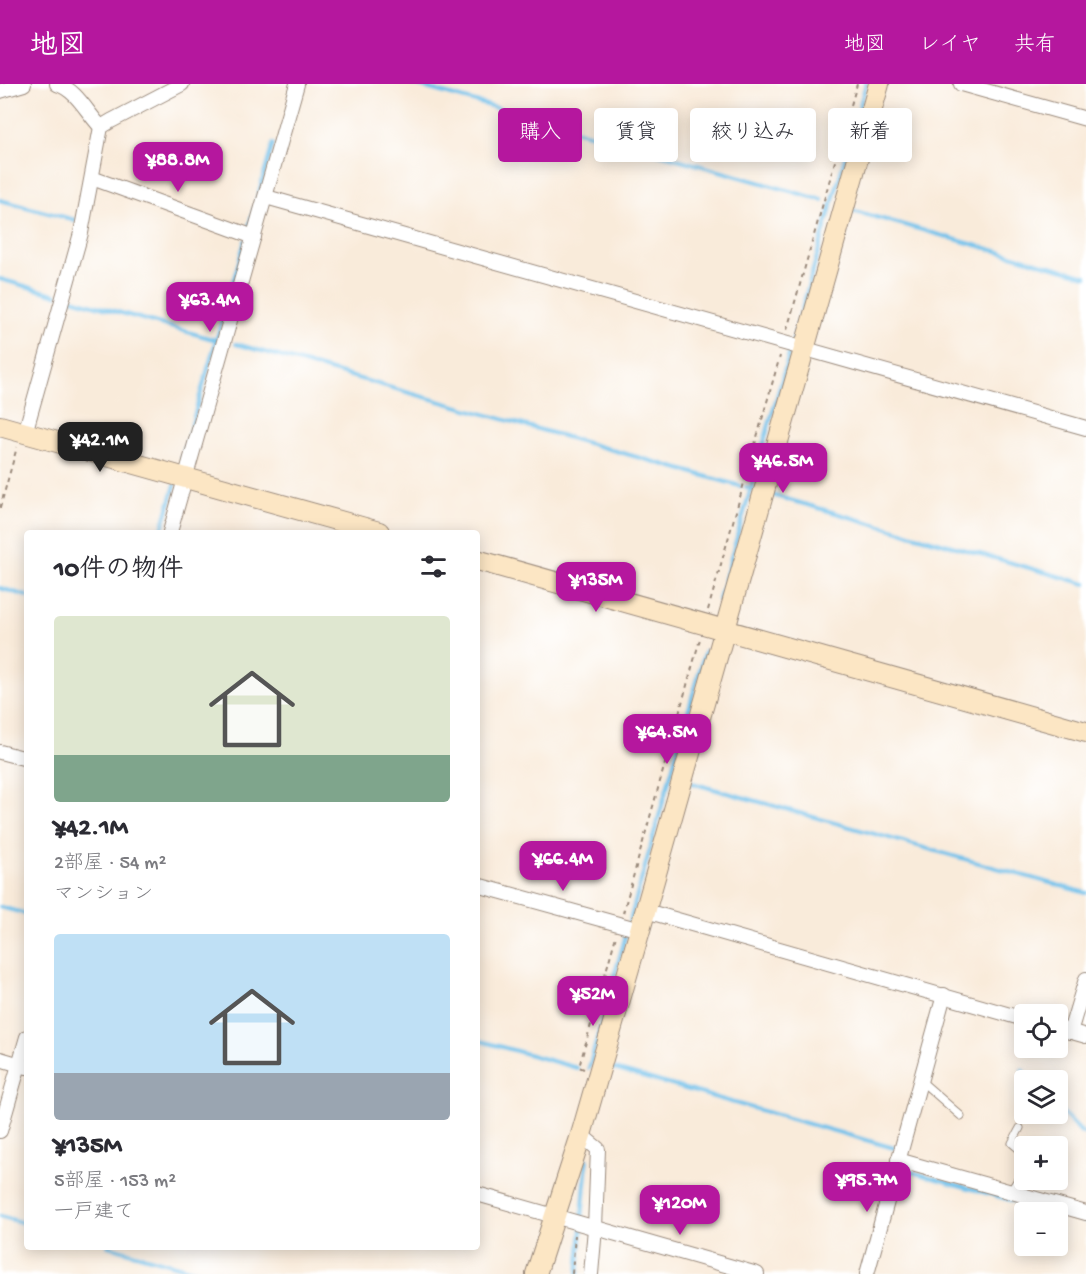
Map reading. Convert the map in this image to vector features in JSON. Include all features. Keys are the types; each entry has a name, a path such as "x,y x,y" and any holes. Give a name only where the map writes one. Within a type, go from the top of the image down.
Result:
{"street":[{"path":"0,91 24,84"},
{"path":"57,84 75,96 101,127"},
{"path":"101,127 182,84"},
{"path":"171,530 297,84"},
{"path":"536,1274 581,1135 646,911 724,629 793,345 879,84"},
{"path":"961,84 1086,119"},
{"path":"23,432 81,233 101,127"},
{"path":"92,177 254,237"},
{"path":"266,197 1086,428"},
{"path":"0,426 372,530"},
{"path":"480,561 1086,732"},
{"path":"0,752 24,758"},
{"path":"480,886 640,930"},
{"path":"646,911 1014,1016"},
{"path":"1068,1021 1086,979"},
{"path":"867,1274 944,995"},
{"path":"1068,1031 1086,1036"},
{"path":"0,1059 23,1066 0,1131"},
{"path":"581,1135 598,1149 584,1225 591,1274"},
{"path":"898,1160 1086,1213"},
{"path":"480,1195 757,1274"}],"lane":[{"path":"921,1081 962,1116"},
{"path":"1016,1136 1020,1128"},
{"path":"1010,1192 1014,1186"}],"path":[{"path":"585,1070 579,1067 704,624 793,345 857,84"},
{"path":"0,507 23,432"},
{"path":"572,1274 584,1225"}],"waterway":[{"path":"412,84 822,200"},
{"path":"719,600 866,84"},
{"path":"248,230 273,144"},
{"path":"0,200 75,220"},
{"path":"854,211 1086,276"},
{"path":"182,458 245,241"},
{"path":"0,279 57,295"},
{"path":"69,298 216,340"},
{"path":"236,344 740,486"},
{"path":"162,530 175,485"},
{"path":"746,487 757,491"},
{"path":"772,495 1086,584"},
{"path":"0,588 24,595"},
{"path":"629,924 705,651"},
{"path":"692,783 1086,893"},
{"path":"0,907 24,913"},
{"path":"589,1068 626,934"},
{"path":"480,1041 577,1068"},
{"path":"611,1068 894,1148"},
{"path":"1068,1118 1086,1134"},
{"path":"582,1219 587,1160"},
{"path":"905,1170 1018,1202"},
{"path":"0,1216 24,1223"},
{"path":"1068,1216 1086,1221"},
{"path":"578,1274 582,1227"},
{"path":"122,1250 206,1274"}]}
